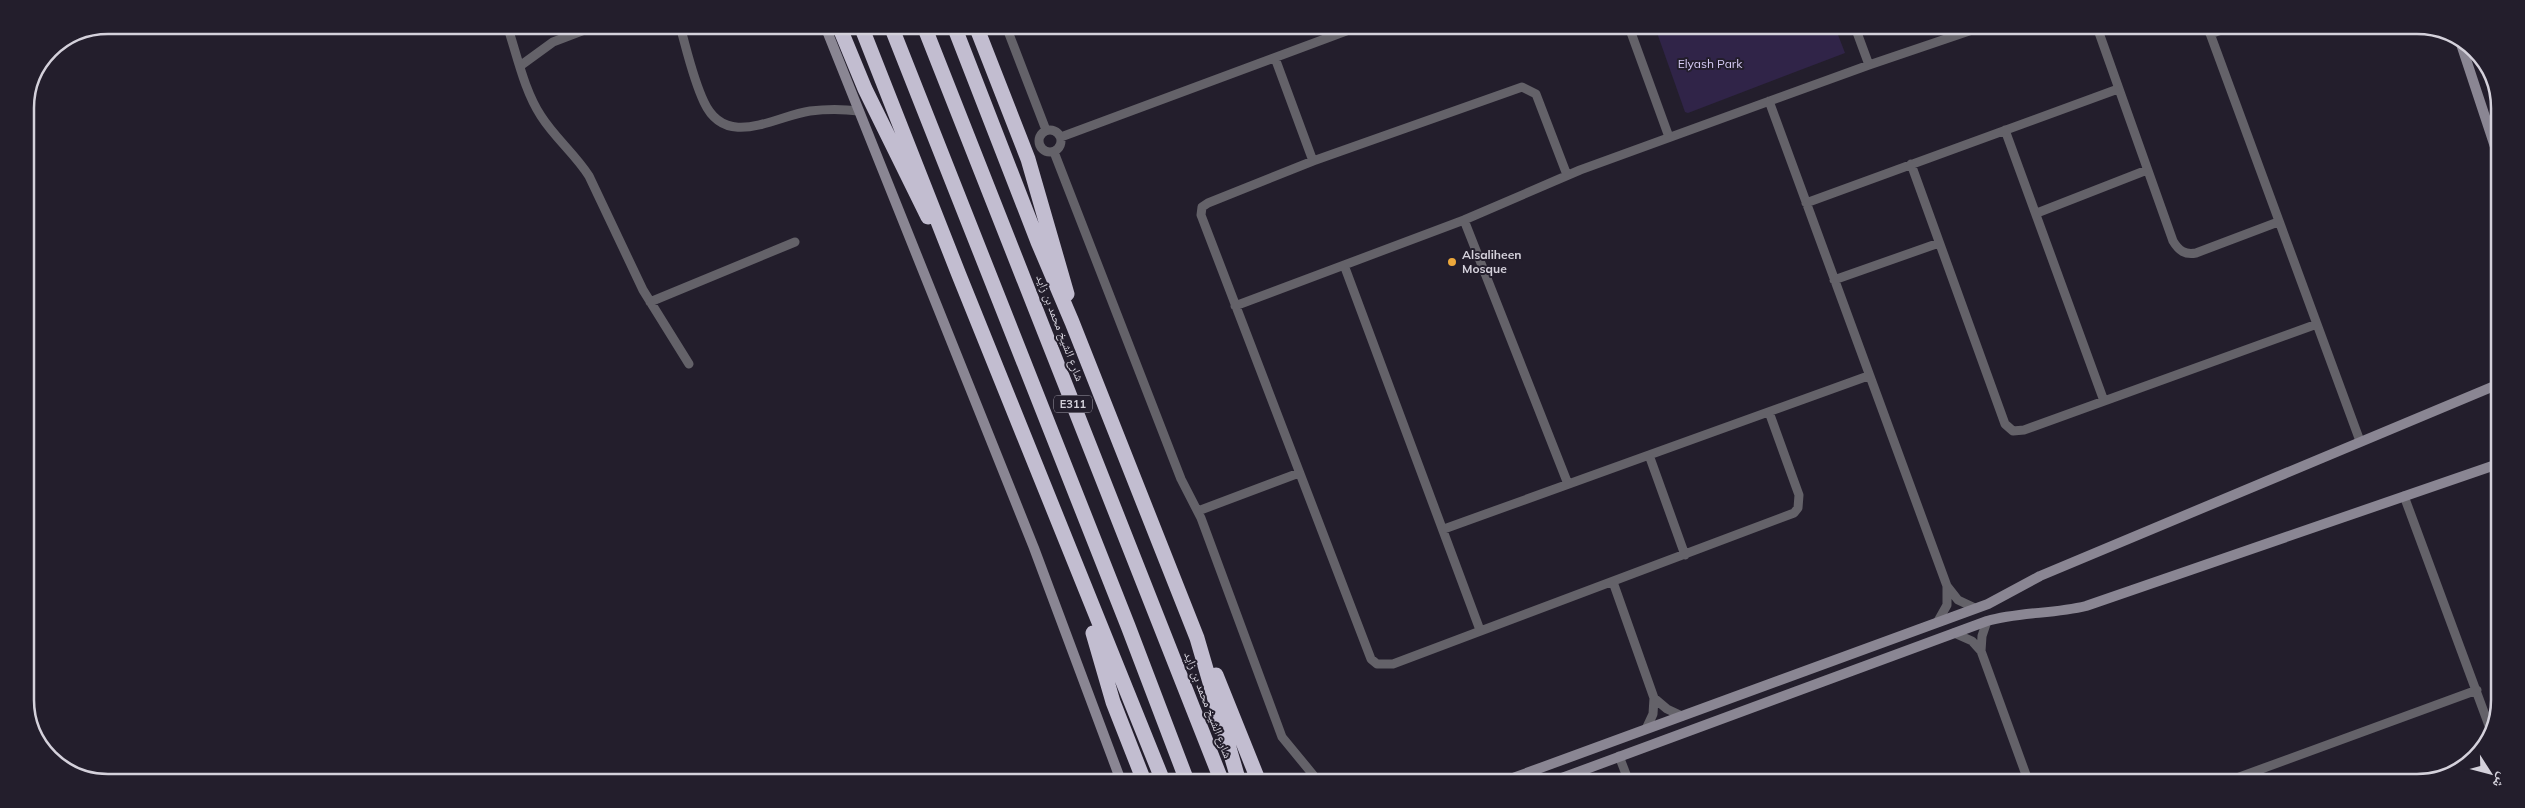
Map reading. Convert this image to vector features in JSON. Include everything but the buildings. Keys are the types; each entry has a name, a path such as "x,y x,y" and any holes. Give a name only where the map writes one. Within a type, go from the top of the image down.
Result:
{"highway":[{"path":"842,34 865,89 912,188 959,275"},
{"path":"864,34 1083,587 1160,774"},
{"name":"E311","path":"893,34 1124,616 1184,774"},
{"name":"شارع الشيخ محمد بن زايد","path":"927,34 1219,774"},
{"path":"957,34 1038,242 1072,322 1197,638 1223,691 1256,774"},
{"path":"979,34 1028,159 1041,199 1064,280 1072,322"},
{"path":"1083,587 1110,692 1141,774"},
{"path":"1197,638 1237,774"}],"main road":[{"path":"828,34 1034,548 1118,774"},
{"path":"2463,50 2491,135"},
{"path":"1526,774 2001,598 2040,576 2491,387"},
{"path":"1572,774 1954,632 2009,616 2059,612 2086,606 2491,466"}],"street":[{"path":"510,34 531,98 540,115 589,176 633,271 689,364"},
{"path":"520,66 552,42 574,34"},
{"path":"683,34 704,102 716,119 726,124 746,128 810,111 860,111"},
{"path":"1009,34 1046,130"},
{"path":"1061,137 1275,58 1332,34"},
{"path":"1632,34 1669,137"},
{"path":"1858,34 1869,65"},
{"path":"1235,306 1464,220 1567,175 1957,34"},
{"path":"2099,34 2173,241 2182,252 2196,253 2278,222"},
{"path":"2210,34 2360,441"},
{"path":"1275,58 1313,161"},
{"path":"1567,175 1536,94 1522,87 1313,161 1208,203 1202,208 1201,215 1235,306 1371,659 1377,664 1393,664 1788,516 1798,508 1799,495 1768,412"},
{"path":"1806,202 2118,89"},
{"path":"1770,101 1868,376 1947,586 1958,600 1974,608"},
{"path":"1046,130 1055,130 1061,137 1060,147 1054,152 1045,152 1039,146 1039,136 1046,130"},
{"path":"2005,130 2037,213 2104,401"},
{"path":"1054,152 1181,479 1198,511 1282,737 1312,774"},
{"path":"1911,164 2008,428 2013,431 2024,430 2317,324"},
{"path":"2037,213 2147,170"},
{"path":"1464,220 1568,484"},
{"path":"650,302 795,242"},
{"path":"1834,280 1939,243"},
{"path":"1344,265 1444,529 1480,630"},
{"path":"1444,529 1868,376"},
{"path":"1649,455 1685,555"},
{"path":"1198,511 1299,472"},
{"path":"2404,496 2488,722"},
{"path":"1613,582 1654,698 1653,714 1646,729"},
{"path":"1938,621 1946,604 1947,586"},
{"path":"1981,651 1982,636 1987,621"},
{"path":"1954,632 1972,641 1981,651 2026,774"},
{"path":"2248,774 2477,690"},
{"path":"1654,698 1667,709 1682,716"},
{"path":"1619,756 1626,774"}],"green space":[{"name":"Elyash Park","path":"1657,34 1838,34 1845,53 1688,113 1685,112"}],"place":[{"name":"Alsaliheen Mosque","path":"1452,262"}]}
